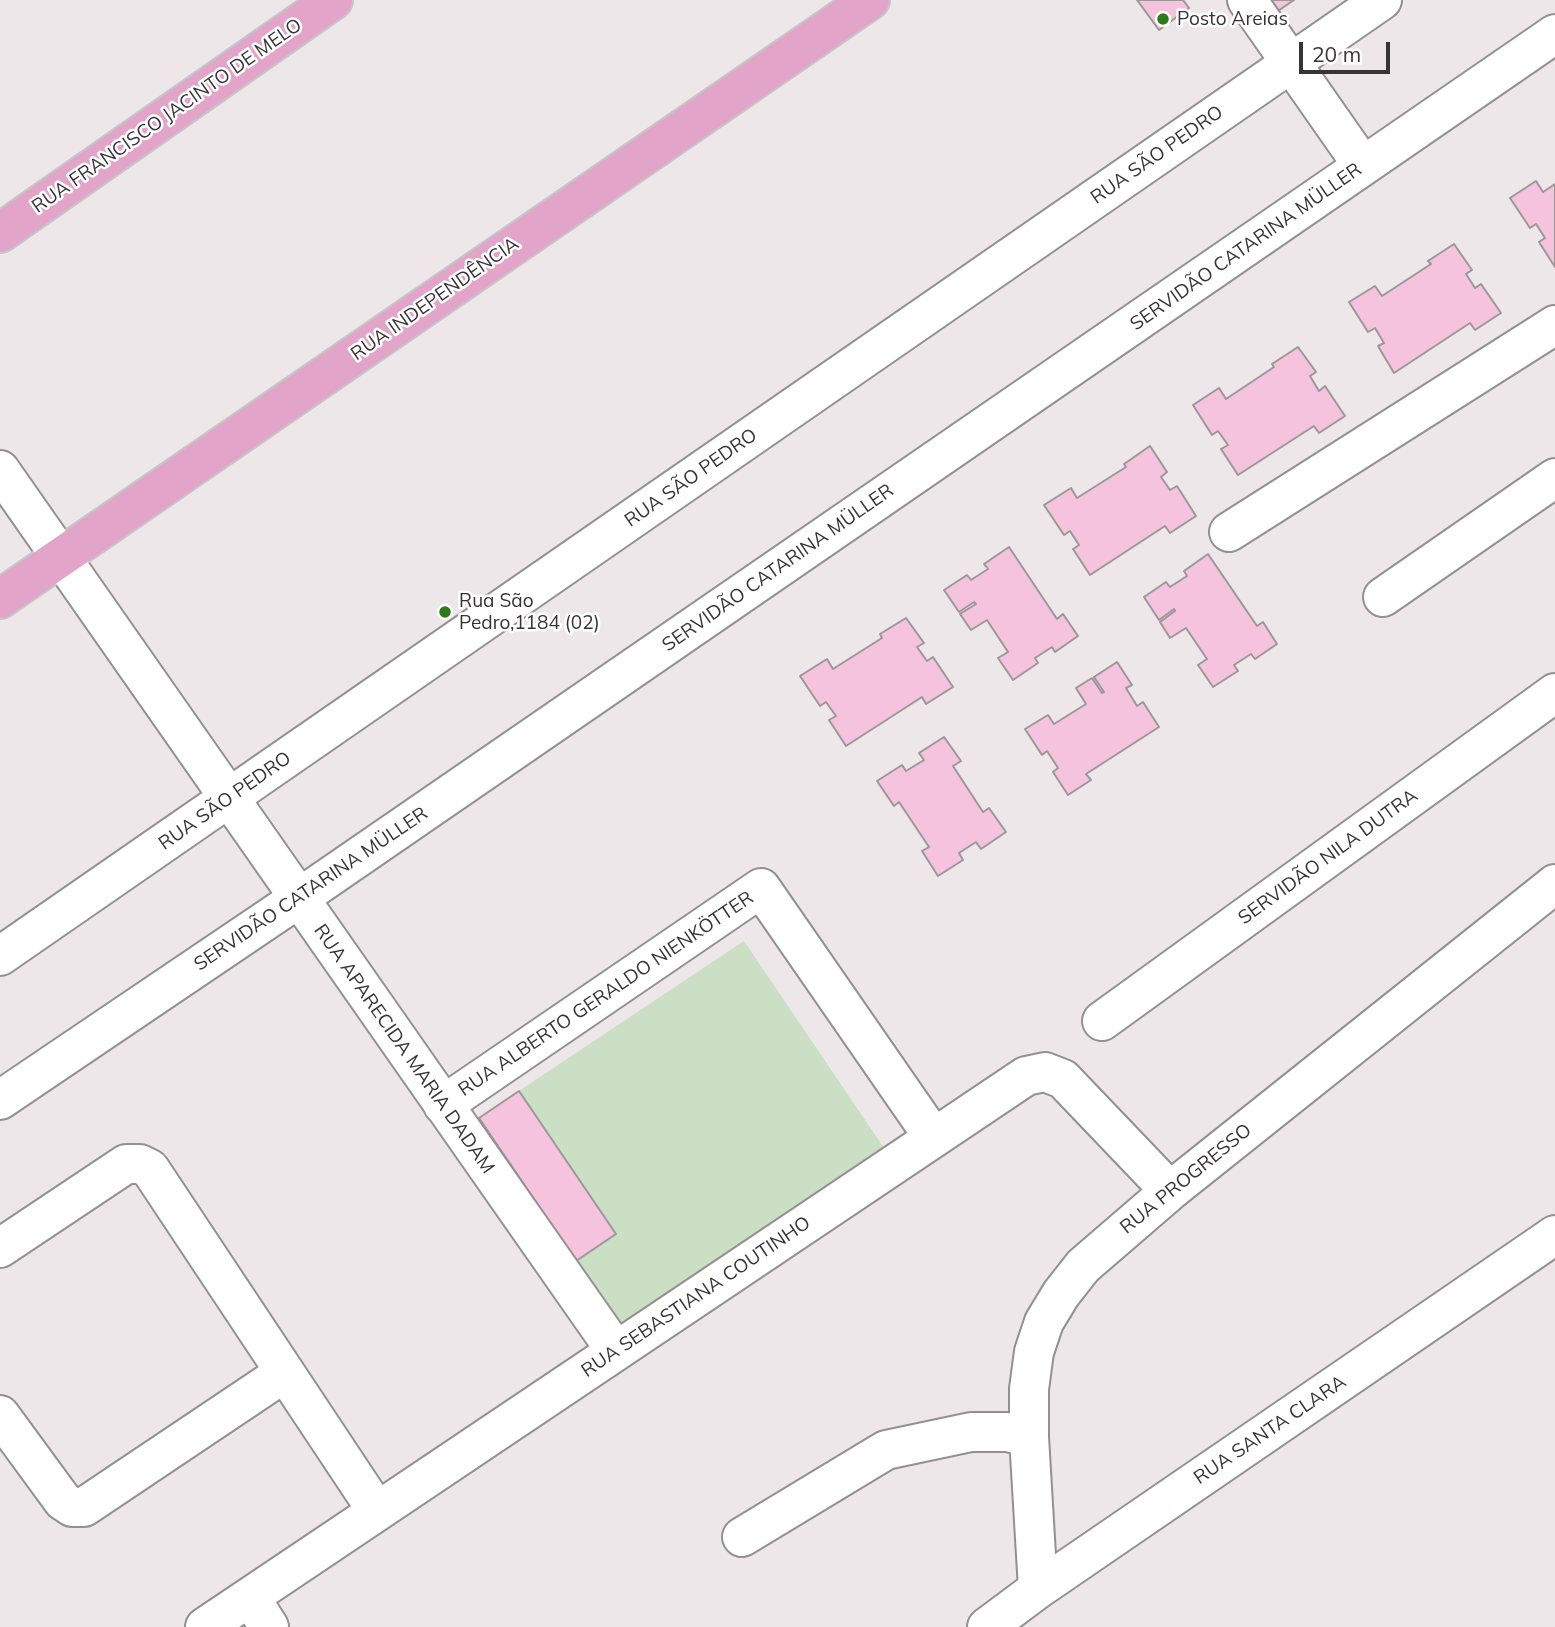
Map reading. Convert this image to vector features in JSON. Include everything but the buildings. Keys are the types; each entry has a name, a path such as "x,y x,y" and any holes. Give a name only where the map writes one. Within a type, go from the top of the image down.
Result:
{"main road":[{"name":"RUA FRANCISCO JACINTO DE MELO","path":"0,233 333,0"},
{"name":"RUA INDEPENDÊNCIA","path":"0,599 870,0"}],"street":[{"path":"1247,0 1363,166"},
{"name":"RUA SÃO PEDRO","path":"0,956 1382,0"},
{"name":"SERVIDÃO CATARINA MÜLLER","path":"0,1100 299,898 1555,34"},
{"path":"1229,532 1555,325"},
{"name":"RUA APARECIDA MARIA DADAM","path":"0,470 616,1352"},
{"path":"1383,597 1555,478"},
{"name":"SERVIDÃO NILA DUTRA","path":"1102,1021 1555,693"},
{"name":"RUA PROGRESSO","path":"1038,1589 1029,1437 1029,1389 1034,1352 1044,1322 1061,1294 1083,1266 1170,1191 1555,884"},
{"name":"RUA ALBERTO GERALDO NIENKÖTTER","path":"443,1105 761,888 934,1138"},
{"name":"RUA SEBASTIANA COUTINHO","path":"205,1627 260,1612 377,1511 1026,1076 1045,1072 1063,1079 1170,1191"},
{"path":"0,1248 126,1164 140,1164 150,1169 377,1511"},
{"name":"RUA SANTA CLARA","path":"987,1627 1038,1589 1555,1235"},
{"path":"0,1415 63,1501 72,1507 84,1507 284,1373"},
{"path":"742,1537 886,1450 971,1432 1007,1432 1029,1437"}],"green space":[{"path":"744,941 884,1148 619,1325 576,1261 615,1234 519,1091"}],"place":[{"name":"Posto Areias","path":"1163,19"},
{"name":"Rua São Pedro,1184 (02)","path":"445,612"}]}
